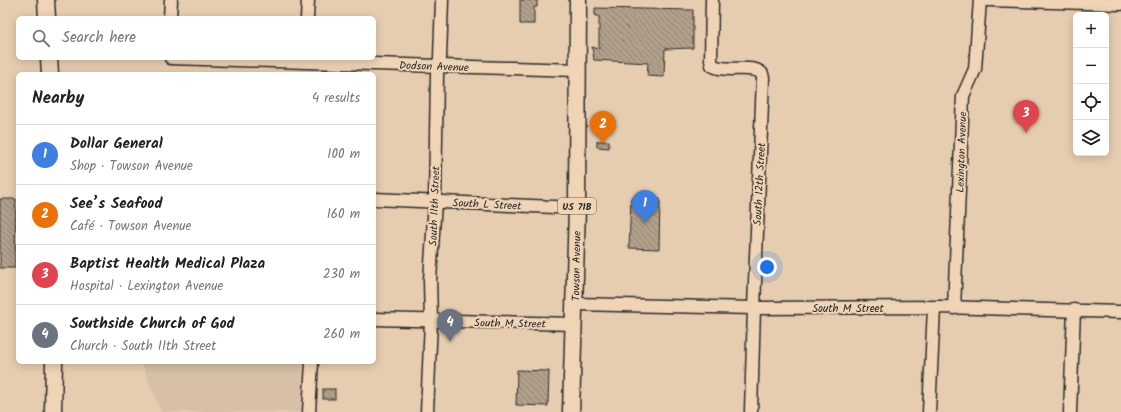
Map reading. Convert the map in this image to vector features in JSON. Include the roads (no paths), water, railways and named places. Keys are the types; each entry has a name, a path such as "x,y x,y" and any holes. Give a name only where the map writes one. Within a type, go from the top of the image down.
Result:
{"main road":[{"path":"46,0 47,16"},
{"name":"Towson Avenue","path":"571,412 577,208 578,0"},
{"path":"49,60 50,72"},
{"path":"53,412 54,364"}],"street":[{"path":"170,16 171,0"},
{"path":"307,16 308,0"},
{"name":"South 11th Street","path":"426,412 431,321 430,280 436,202 437,74 440,58 442,0"},
{"name":"South 12th Street","path":"712,0 712,65 718,68 757,70 763,78 751,412"},
{"name":"Lexington Avenue","path":"954,308 964,96 975,70 980,0"},
{"path":"987,0 1119,3"},
{"name":"Dodson Avenue","path":"306,60 321,68 438,66 577,70"},
{"name":"South L Street","path":"376,199 577,208"},
{"name":"South M Street","path":"575,304 754,308 954,308 1121,312"},
{"path":"929,412 934,308"},
{"path":"1070,412 1074,310"},
{"name":"South M Street","path":"376,319 574,324"},
{"path":"309,412 312,364"}],"place":[{"name":"Baptist Health Medical Plaza","path":"1026,133"},
{"name":"See’s Seafood","path":"603,144"},
{"name":"Dollar General","path":"645,223"},
{"name":"Southside Church of God","path":"450,342"}]}
